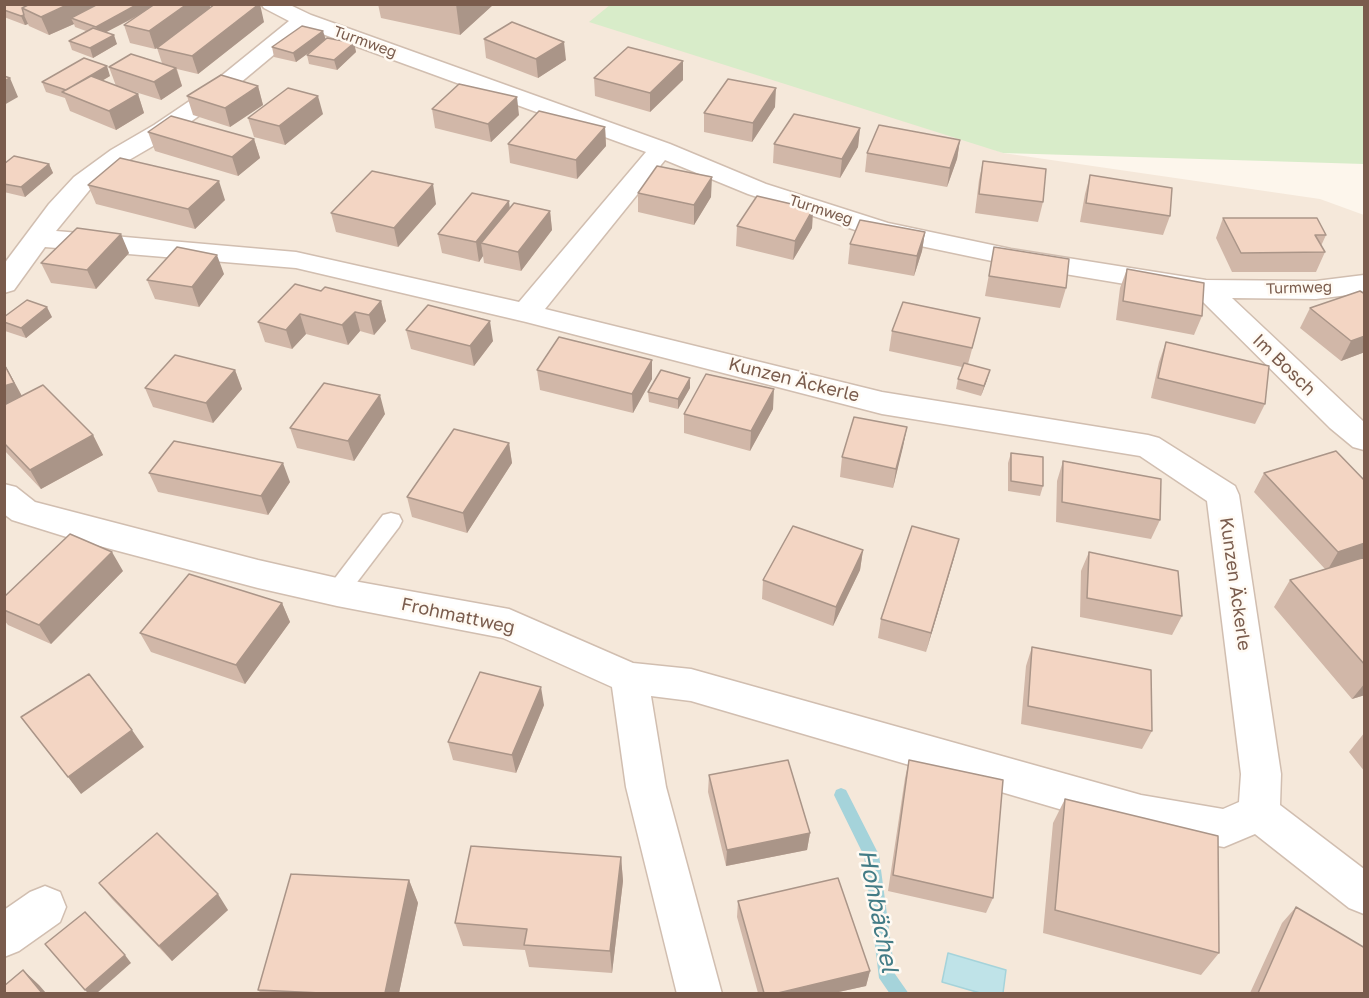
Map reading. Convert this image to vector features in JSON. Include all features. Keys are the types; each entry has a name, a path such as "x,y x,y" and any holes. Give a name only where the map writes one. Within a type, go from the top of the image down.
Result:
{"street":[{"name":"Turmweg","path":"271,4 303,20 661,149 757,189 882,230 1011,257 1206,289 1316,290 1365,284"},
{"path":"4,284 58,210 83,182 120,155 164,130 202,103 303,20"},
{"path":"526,313 661,149"},
{"name":"Kunzen Äckerle","path":"38,238 296,260 526,313 882,403 1148,446 1223,495 1261,774 1259,813"},
{"name":"Im Bosch","path":"1206,289 1341,420 1365,439"},
{"name":"Frohmattweg","path":"4,496 24,511 258,574 337,592 509,624 628,678"},
{"path":"700,993 646,787 628,678 691,685 1141,814 1224,828 1259,813 1365,894"},
{"path":"4,936 45,908"}],"lane":[{"path":"337,592 391,521"}],"shaded area":[{"path":"5,5 613,5 1003,153 1320,199 1364,215 1364,993 5,994"}],"green space":[{"path":"610,5 1364,5 1364,164 1003,153 589,22"}],"water":[{"path":"948,953 1006,970 1003,993 980,993 942,982"}],"building":[{"path":"4,4 30,4 22,8 24,15 21,16 4,10"},
{"path":"30,4 69,4 41,17 22,8"},
{"path":"98,4 138,4 96,27 71,18"},
{"path":"155,4 187,4 149,31 124,25"},
{"path":"215,4 259,4 192,56 157,48"},
{"path":"512,22 564,42 536,59 484,39"},
{"path":"302,26 323,31 293,53 272,47"},
{"path":"93,28 114,35 90,48 69,41"},
{"path":"327,38 354,43 334,60 307,55"},
{"path":"628,47 683,61 650,93 594,78"},
{"path":"131,54 176,68 154,82 109,67"},
{"path":"84,58 107,66 66,90 42,82"},
{"path":"221,75 258,86 225,108 187,96"},
{"path":"91,76 138,94 109,111 62,92"},
{"path":"728,79 776,88 753,123 704,113"},
{"path":"459,84 517,97 488,124 432,109"},
{"path":"288,88 318,96 279,126 248,118"},
{"path":"539,111 605,127 576,160 508,144"},
{"path":"794,114 860,128 842,159 774,144"},
{"path":"171,116 254,139 232,157 148,132"},
{"path":"879,125 960,140 950,168 867,153"},
{"path":"14,156 49,164 21,187 4,184 4,164"},
{"path":"120,158 219,181 188,209 88,185"},
{"path":"983,161 1046,169 1043,202 979,194"},
{"path":"657,166 712,177 694,205 638,193"},
{"path":"372,171 433,184 394,228 331,213"},
{"path":"1090,175 1172,188 1170,216 1086,203"},
{"path":"472,193 509,201 476,242 438,234"},
{"path":"757,196 813,209 795,241 737,226"},
{"path":"514,203 550,211 518,252 481,243"},
{"path":"1223,218 1317,218 1326,235 1315,235 1325,252 1241,253"},
{"path":"860,220 925,232 917,256 850,244"},
{"path":"77,228 121,234 87,270 41,263"},
{"path":"177,247 217,255 192,287 147,280"},
{"path":"994,247 1069,259 1066,288 989,276"},
{"path":"1127,269 1204,283 1202,316 1123,301"},
{"path":"295,284 321,291 325,287 381,301 369,315 355,312 342,325 300,314 286,330 258,322"},
{"path":"1360,291 1365,294 1365,336 1351,341 1310,308"},
{"path":"27,300 47,307 21,328 4,322 4,317"},
{"path":"903,302 980,318 972,348 892,331"},
{"path":"428,305 490,321 470,346 406,330"},
{"path":"559,337 652,360 632,394 537,370"},
{"path":"1166,342 1269,366 1265,404 1158,378"},
{"path":"175,355 235,370 206,403 145,388"},
{"path":"964,363 990,370 984,386 958,379"},
{"path":"4,364 14,383 4,386"},
{"path":"661,370 690,378 678,399 648,392"},
{"path":"706,374 774,389 751,431 684,414"},
{"path":"324,383 380,395 348,441 290,428"},
{"path":"43,385 93,435 30,470 4,443 4,405"},
{"path":"854,417 907,427 896,469 842,457"},
{"path":"454,429 509,443 463,513 407,497"},
{"path":"174,441 283,463 261,496 149,473"},
{"path":"1336,451 1365,481 1365,543 1338,552 1264,473"},
{"path":"1011,453 1043,457 1043,486 1011,481"},
{"path":"1063,461 1161,479 1160,520 1062,502"},
{"path":"793,526 863,550 836,607 763,580"},
{"path":"912,526 959,539 931,633 881,619"},
{"path":"70,534 112,552 39,625 4,610 4,597"},
{"path":"1089,552 1178,571 1182,616 1087,598"},
{"path":"1365,557 1365,665 1290,580"},
{"path":"189,574 282,603 236,665 140,633"},
{"path":"1032,647 1151,670 1152,731 1028,706"},
{"path":"480,672 541,687 512,755 448,742"},
{"path":"89,674 132,730 68,777 21,717"},
{"path":"788,760 810,833 727,850 709,775"},
{"path":"909,760 1003,780 993,898 893,875"},
{"path":"1065,799 1218,836 1219,953 1055,910"},
{"path":"157,833 218,894 159,946 99,883"},
{"path":"471,846 621,857 610,951 524,945 527,929 455,923"},
{"path":"291,874 409,880 385,993 258,990"},
{"path":"838,878 870,971 778,993 764,993 738,901"},
{"path":"1296,907 1365,948 1365,993 1258,993"},
{"path":"85,912 125,955 85,990 45,944"},
{"path":"23,970 42,993 4,993 4,986"}],"waterway":[{"name":"Hohbächel","path":"841,795 871,855 887,978 901,994"}]}
